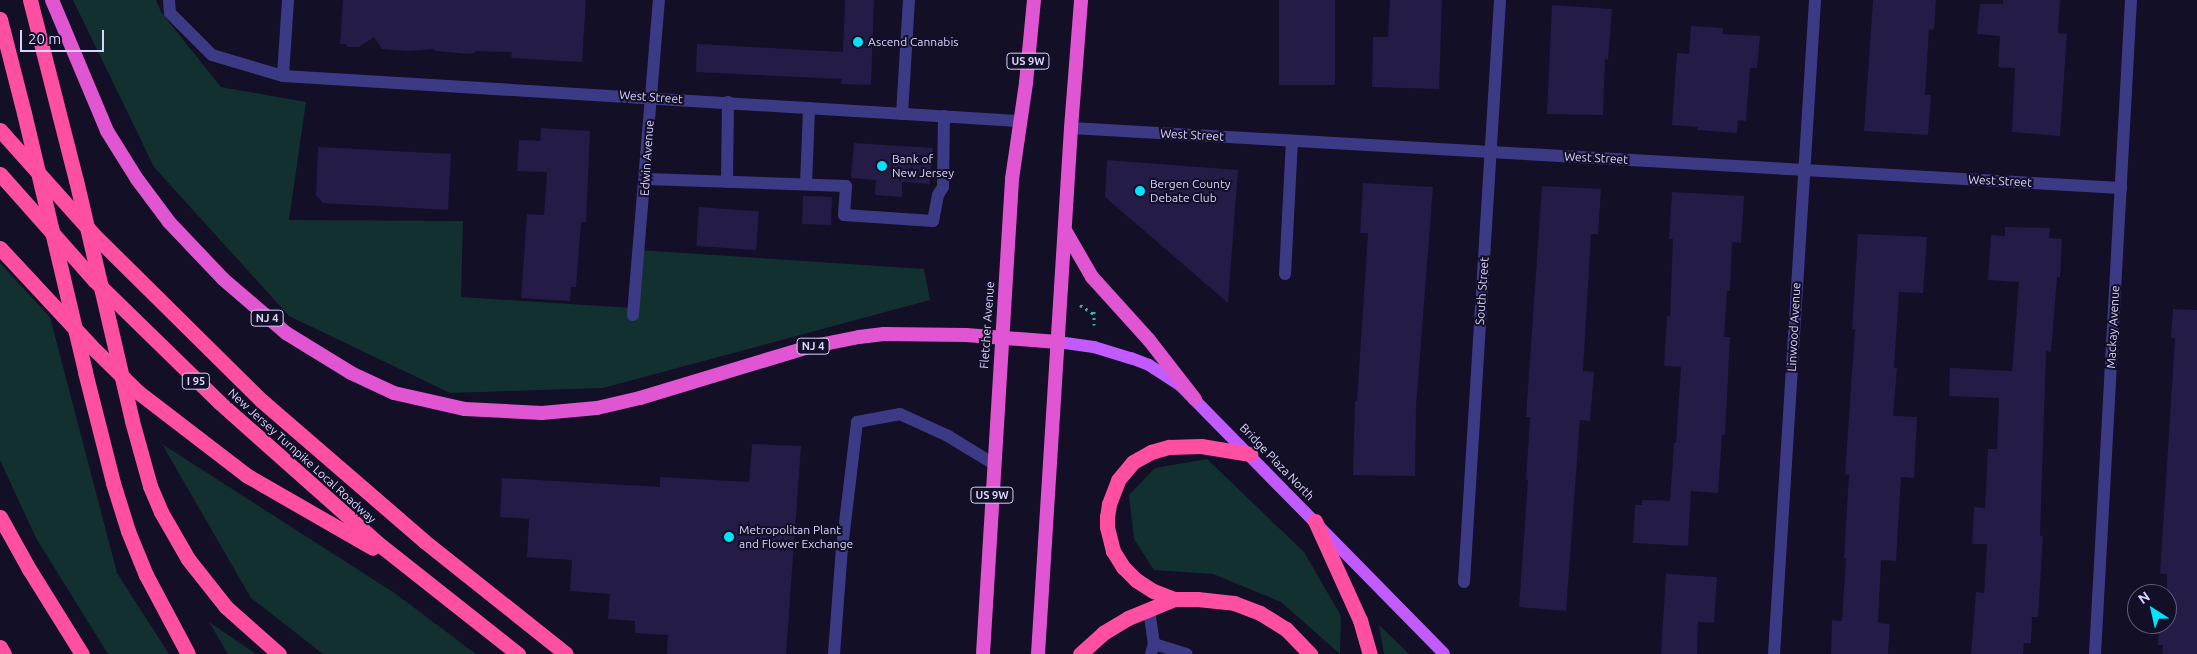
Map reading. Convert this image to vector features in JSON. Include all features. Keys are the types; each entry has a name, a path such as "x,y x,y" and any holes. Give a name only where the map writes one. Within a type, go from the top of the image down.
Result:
{"highway":[{"path":"30,0 76,180 132,421 150,486 161,512 188,559 226,607 279,654"},
{"name":"NJ 4","path":"52,0 107,131 136,179 169,222 223,279 286,333 351,373 394,393 441,404 492,412 542,413 569,411 597,408 640,398 793,351 835,341 884,334 1001,337 1058,342"},
{"name":"Fletcher Avenue","path":"982,654 1012,179 1034,0"},
{"path":"1038,654 1071,128 1081,0"},
{"path":"0,19 113,483 128,531 146,575 188,654"},
{"path":"0,130 119,260 276,414 424,541 566,654"},
{"name":"New Jersey Turnpike Local Roadway","path":"0,174 94,280 186,372 292,469 409,569 518,654"},
{"path":"1065,231 1092,277 1149,340 1195,399"},
{"path":"0,248 97,352 138,392 195,438 246,475 409,569"},
{"path":"1174,600 1153,591 1136,580 1122,567 1113,551 1107,527 1107,517 1109,504 1118,480 1133,462 1150,452 1169,447 1201,446 1250,454"},
{"path":"0,516 29,570 82,654"},
{"path":"1315,521 1360,620 1370,654"},
{"path":"1080,654 1110,627 1149,609 1174,600 1208,599 1250,608 1286,629 1310,654"},
{"path":"0,647 4,654"}],"main road":[{"name":"Bridge Plaza North","path":"1058,342 1094,347 1131,358 1164,375 1195,399 1444,654"}],"street":[{"name":"West Street","path":"168,0 170,13 212,55 283,76 1019,121"},
{"path":"283,76 288,0"},
{"name":"Edwin Avenue","path":"633,315 646,179 650,97 659,0"},
{"path":"902,114 909,0"},
{"name":"South Street","path":"1464,582 1500,0"},
{"name":"Linwood Avenue","path":"1774,654 1814,0"},
{"name":"Mackay Avenue","path":"2095,654 2132,0"},
{"path":"727,182 728,102"},
{"path":"806,184 808,108"},
{"path":"646,179 846,186 844,214 932,221 938,195 942,187 944,116"},
{"name":"West Street","path":"1071,128 2121,188"},
{"path":"1285,274 1292,140"},
{"path":"834,654 842,548 857,422 900,414 948,436 994,464"},
{"path":"1149,609 1153,649 1188,654"}],"path":[{"path":"1079,305 1094,314"},
{"path":"1094,307 1094,325"}],"green space":[{"path":"73,0 156,0 161,12 221,87 306,102 289,220 463,221 461,297 633,308 639,250 924,269 930,300 603,388 450,393 289,316 154,167"},
{"path":"0,263 50,317 117,573 169,654 108,654 36,538 0,460"},
{"path":"162,444 396,594 476,654 323,654 251,598"},
{"path":"1207,459 1304,552 1341,616 1340,654 1281,602 1213,574 1154,570 1134,539 1129,495 1155,468"},
{"path":"209,622 256,654 228,654"},
{"path":"1379,625 1409,654 1384,654"}],"building":[{"path":"343,0 586,0 582,62 511,58 512,52 477,51 468,54 436,51 433,49 409,51 382,49 374,37 359,47 348,47 346,44 340,44"},
{"path":"845,0 874,0 871,85 841,84 842,79 696,72 697,44 843,52"},
{"path":"1279,0 1335,0 1335,85 1279,85"},
{"path":"1390,0 1442,0 1439,89 1372,87 1373,37 1388,37"},
{"path":"1873,0 1936,0 1934,30 1929,29 1925,95 1931,95 1928,135 1864,131"},
{"path":"2003,0 2060,0 2058,33 2067,34 2060,136 2012,132 2015,68 1998,67 2000,36 1977,34 1980,4 2003,4"},
{"path":"1552,5 1612,9 1608,60 1605,59 1603,115 1547,114"},
{"path":"1691,26 1723,28 1723,34 1760,36 1757,68 1750,68 1746,121 1738,120 1737,133 1697,130 1698,127 1672,125 1677,53 1689,54"},
{"path":"541,128 590,131 586,222 581,222 576,287 571,287 570,301 521,298 527,214 544,215 547,172 517,171 519,140 540,141"},
{"path":"854,143 933,148 930,184 902,182 902,197 875,195 876,180 851,178"},
{"path":"318,147 451,154 448,210 323,203 316,195"},
{"path":"1107,160 1238,170 1228,303 1105,197"},
{"path":"1363,183 1433,187 1416,406 1415,476 1353,475 1355,401 1357,401 1368,233 1360,233"},
{"path":"1542,186 1601,189 1598,234 1591,234 1583,371 1594,372 1590,421 1580,420 1566,611 1519,607 1528,480 1526,480 1530,417 1526,417"},
{"path":"1672,192 1744,196 1741,243 1732,242 1730,291 1727,291 1724,337 1730,337 1725,435 1722,435 1718,493 1691,491 1688,546 1633,543 1635,505 1642,505 1642,500 1670,501 1681,367 1664,366 1667,316 1670,316 1673,239 1669,239"},
{"path":"803,196 832,197 831,225 802,224"},
{"path":"699,207 759,211 756,250 696,246"},
{"path":"2005,227 2050,228 2049,238 2062,239 2060,277 2057,277 2051,352 2046,351 2040,536 2043,536 2038,617 2032,617 2031,643 2024,643 2023,654 1971,654 1976,592 1984,593 1987,544 1972,544 1974,507 1985,508 1988,449 1997,449 1999,398 1949,396 1950,368 2012,371 2019,282 1988,280 1991,235 2005,236"},
{"path":"1858,234 1927,237 1923,293 1899,292 1894,368 1897,368 1893,416 1917,417 1914,478 1901,477 1896,561 1881,560 1878,623 1890,624 1888,654 1831,654 1832,620 1842,621 1849,475 1845,474 1855,329 1852,329"},
{"path":"2173,309 2197,310 2197,654 2162,654 2163,645 2158,645 2159,634 2177,634 2177,584 2167,584 2167,574 2160,574 2175,338 2171,338"},
{"path":"752,444 801,446 786,654 667,654 668,635 635,633 635,621 608,619 610,594 570,591 572,560 527,557 529,519 500,517 502,478 660,487 660,477 749,482"},
{"path":"1666,574 1717,577 1714,623 1698,622 1697,654 1661,654"}],"place":[{"name":"Ascend Cannabis","path":"858,42"},
{"name":"Bank of New Jersey","path":"882,166"},
{"name":"Bergen County Debate Club","path":"1140,191"},
{"name":"Metropolitan Plant and Flower Exchange","path":"729,537"}]}
